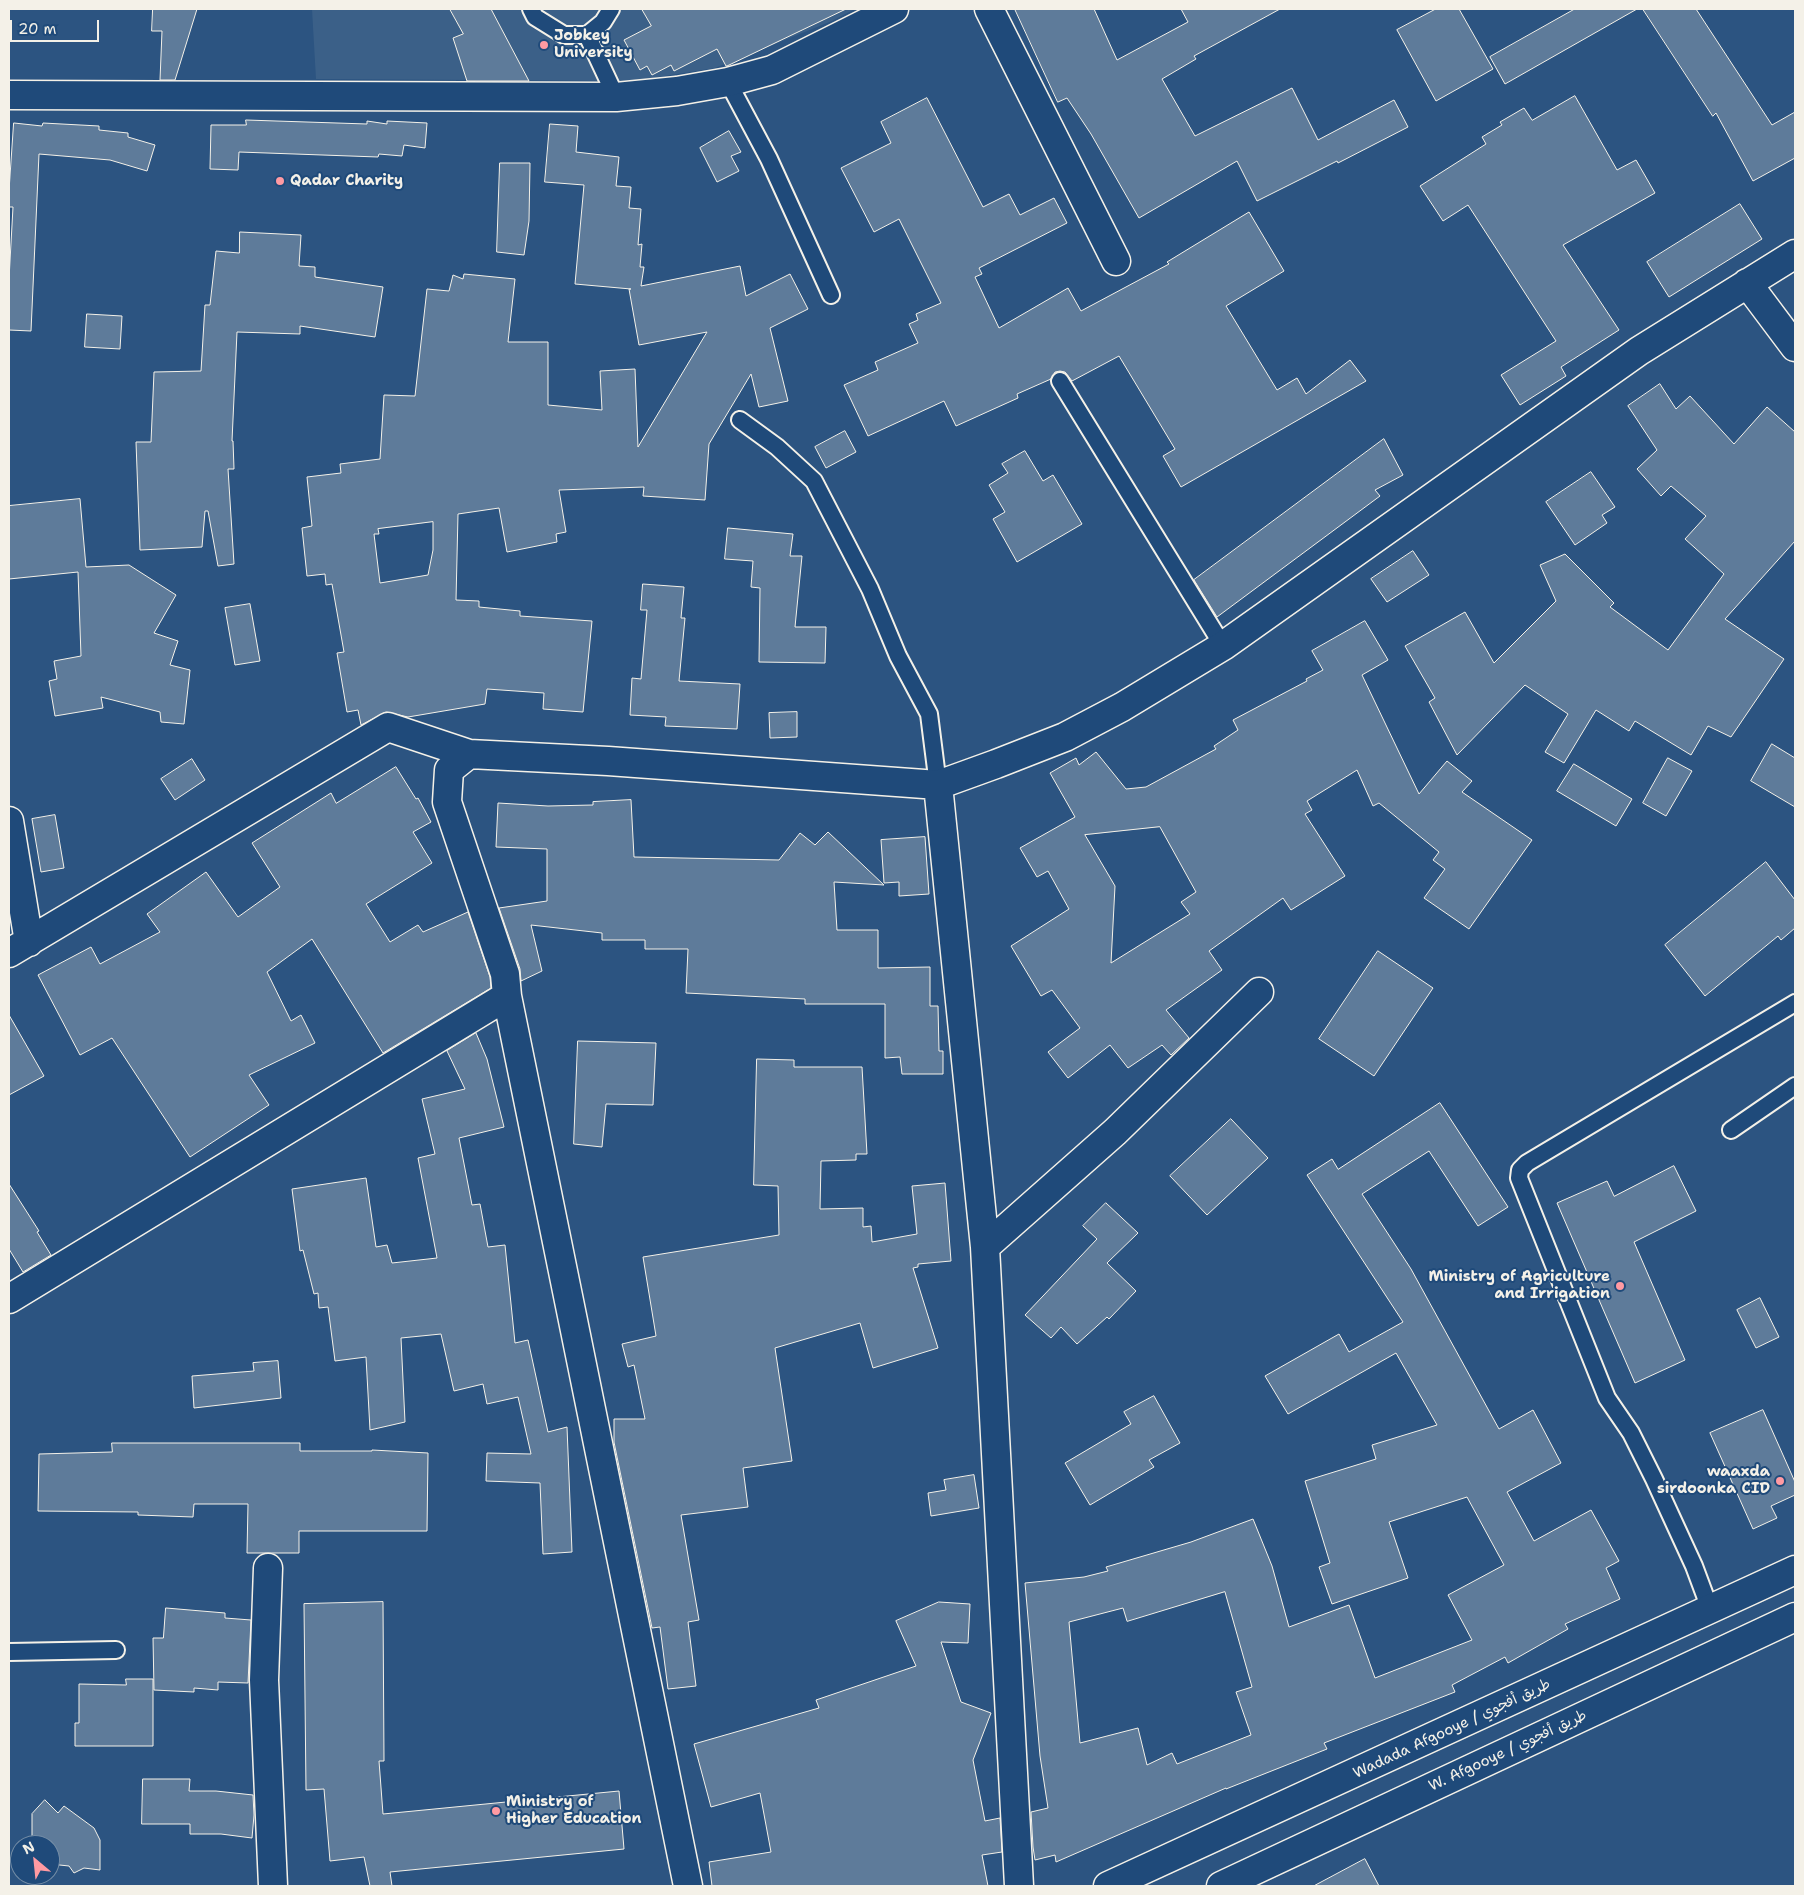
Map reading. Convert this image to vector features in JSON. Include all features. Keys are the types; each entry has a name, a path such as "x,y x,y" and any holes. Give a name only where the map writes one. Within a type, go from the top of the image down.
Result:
{"main road":[{"path":"9,95 616,97 677,91 728,82 772,70 894,9"},
{"path":"989,9 1116,261"},
{"path":"9,821 19,948 388,727 469,754 618,761 938,785 1065,737 1122,707 1223,646 1639,351 1795,254"},
{"path":"1747,283 1795,347"},
{"path":"469,754 450,770 447,802 505,974 507,996 688,1886"},
{"path":"938,785 986,1247 1019,1886"},
{"path":"986,1247 1116,1132 1259,992"},
{"path":"9,1299 507,996"},
{"path":"268,1568 264,1680 273,1886"},
{"name":"Wadada Afgooye / طريق أفجوي","path":"1108,1886 1795,1570"},
{"name":"W. Afgooye / طريق أفجوي","path":"1221,1886 1795,1617"}],"lane":[{"path":"531,9 535,17 564,35 588,36 603,22 611,9"},
{"path":"588,36 616,97"},
{"path":"728,82 769,159 831,295"},
{"path":"1060,381 1223,646"},
{"path":"740,420 777,447 814,481 870,589 898,656 929,714 938,785"},
{"path":"1710,1609 1694,1566 1654,1479 1631,1433 1608,1398 1519,1178 1520,1170 1527,1163 1795,1003"},
{"path":"1731,1130 1795,1086"},
{"path":"9,1652 116,1650"}],"shaded area":[{"name":"Jobkey University","path":"312,9 855,9 832,21 715,68 633,81 316,79"}],"building":[{"path":"153,9 197,9 175,80 160,80 162,31 152,31"},
{"path":"450,9 491,9 529,81 467,81 453,38 463,34"},
{"path":"642,9 846,9 727,66 717,49 674,71 671,65 652,75 647,66 640,70 624,40 651,26"},
{"path":"1015,9 1094,9 1117,60 1188,22 1181,9 1280,9 1194,56 1196,59 1162,79 1195,136 1292,88 1318,140 1394,100 1408,127 1338,163 1337,161 1257,201 1237,161 1139,218 1091,134 1067,98 1058,102"},
{"path":"1436,9 1459,9 1493,69 1436,101 1397,30"},
{"path":"1575,9 1637,9 1505,84 1490,57"},
{"path":"1643,9 1696,9 1772,125 1795,112 1795,158 1753,181 1716,113 1713,116"},
{"path":"1575,96 1617,170 1636,160 1655,193 1563,245 1619,330 1561,367 1566,376 1520,405 1501,375 1556,341 1468,205 1443,221 1420,186 1486,144 1482,137 1502,125 1500,122 1524,108 1532,120"},
{"path":"927,98 983,207 1009,194 1020,215 1054,198 1067,223 979,268 982,274 975,277 999,328 1068,288 1081,311 1169,264 1167,262 1249,212 1284,271 1226,306 1277,390 1297,378 1306,394 1350,360 1366,381 1181,487 1163,456 1175,449 1119,356 1072,381 1065,372 1055,372 1051,379 1017,394 1018,398 956,426 944,401 868,436 844,385 878,370 875,362 918,343 909,324 918,320 916,314 941,303 899,219 874,232 841,168 891,143 881,122"},
{"path":"246,120 367,124 367,121 387,124 387,121 427,123 425,148 404,145 402,156 379,154 378,157 239,152 238,170 210,169 211,125 246,125"},
{"path":"14,123 42,126 43,123 99,126 99,130 128,133 128,137 155,145 147,171 110,160 39,154 31,331 9,330 9,279 13,207 9,207 9,191"},
{"path":"550,124 578,126 576,152 619,157 616,186 631,187 629,208 641,209 638,245 642,244 640,267 644,267 641,286 740,266 746,296 790,274 808,309 770,328 788,401 759,407 751,374 709,444 705,500 643,496 644,487 559,490 566,532 556,534 557,542 507,552 499,508 458,514 456,600 479,601 479,607 520,611 520,616 592,621 583,712 543,709 544,693 487,689 485,704 408,717 386,712 361,725 358,710 347,712 337,653 344,652 332,584 326,585 325,574 307,576 302,528 312,526 307,477 341,473 340,464 380,459 384,395 415,396 427,289 449,291 453,275 463,279 464,274 515,279 508,342 548,342 548,405 602,410 600,371 635,369 638,447 707,332 639,345 629,289 631,289 575,284 584,185 545,182","holes":["433,522 433,550 428,575 380,583 374,534 379,534 378,529"]},
{"path":"729,131 741,152 731,156 739,171 717,182 700,148"},
{"path":"500,163 530,163 529,221 524,255 497,252"},
{"path":"1740,204 1762,239 1669,297 1647,262"},
{"path":"240,232 301,235 299,266 315,267 315,277 383,287 375,337 300,326 300,334 237,332 232,441 234,469 228,469 234,564 218,566 208,511 205,511 202,547 140,550 136,442 151,442 154,372 201,371 205,305 210,305 216,251 239,253"},
{"path":"87,314 122,316 120,349 85,347"},
{"path":"1660,384 1676,409 1690,396 1734,444 1767,407 1795,432 1795,541 1725,619 1784,659 1731,737 1708,726 1691,755 1635,721 1629,731 1596,710 1564,763 1545,752 1568,714 1525,685 1457,755 1429,702 1435,698 1405,646 1465,612 1494,663 1556,601 1540,565 1565,554 1614,603 1610,607 1668,650 1724,574 1685,539 1706,516 1671,486 1661,496 1637,469 1657,450 1628,406"},
{"path":"845,431 856,452 826,468 815,447"},
{"path":"1384,439 1403,475 1375,490 1380,496 1217,617 1194,580"},
{"path":"1025,451 1043,481 1053,475 1082,524 1017,562 993,519 1005,512 989,485 1008,473 1002,464"},
{"path":"1591,472 1615,507 1602,515 1607,523 1575,545 1546,502"},
{"path":"80,499 86,567 129,565 176,595 154,633 178,641 170,665 190,670 184,724 161,722 160,712 101,697 103,708 55,716 49,681 57,679 54,661 81,656 78,572 9,579 9,506"},
{"path":"728,528 793,534 790,556 802,556 795,627 826,627 825,663 759,662 760,588 751,587 753,561 725,559"},
{"path":"1413,551 1429,575 1387,602 1371,579"},
{"path":"643,584 684,587 681,618 685,618 679,681 740,684 737,729 665,726 666,717 630,715 632,678 641,679 647,610 641,610"},
{"path":"250,604 260,661 235,665 225,608"},
{"path":"1365,621 1388,660 1362,675 1419,794 1447,761 1472,781 1462,792 1532,840 1469,929 1424,898 1445,869 1433,860 1439,852 1379,803 1373,806 1357,770 1307,801 1312,810 1305,814 1345,876 1291,910 1283,898 1209,951 1222,970 1166,1010 1189,1038 1171,1055 1162,1045 1128,1068 1110,1045 1068,1078 1048,1052 1080,1028 1052,990 1041,996 1011,946 1069,909 1048,871 1037,877 1020,848 1075,817 1050,773 1076,758 1079,765 1096,752 1126,789 1146,787 1216,749 1214,746 1238,730 1233,720 1307,681 1306,679 1323,670 1312,651","holes":["1160,827 1196,892 1181,902 1190,914 1111,963 1115,886 1085,835"]},
{"path":"797,712 797,737 770,738 769,713"},
{"path":"1772,744 1795,758 1795,807 1751,781"},
{"path":"1668,758 1692,771 1666,816 1643,803"},
{"path":"192,759 205,780 175,800 161,779"},
{"path":"1574,764 1632,799 1616,826 1557,791"},
{"path":"396,767 416,799 418,798 431,822 413,832 432,863 366,904 390,942 418,925 423,932 468,912 490,977 491,988 383,1053 312,939 267,972 291,1021 301,1015 315,1043 249,1075 269,1105 190,1157 112,1038 80,1055 38,975 91,947 100,964 160,932 147,914 206,872 238,917 280,887 252,843 331,793 336,803"},
{"path":"631,800 634,857 779,860 800,833 815,845 828,832 884,885 834,882 837,930 878,930 878,968 930,967 930,1006 938,1006 939,1051 943,1051 943,1074 902,1074 900,1057 885,1058 885,1004 805,1004 805,999 686,993 688,949 645,949 645,940 602,940 602,933 531,925 542,971 521,981 520,969 499,908 547,901 547,849 496,847 498,803 548,806 593,805 593,802"},
{"path":"55,815 64,868 41,872 32,819"},
{"path":"925,837 929,894 899,896 899,882 884,883 881,840"},
{"path":"1766,862 1795,900 1795,928 1781,940 1778,936 1705,996 1665,945"},
{"path":"1378,951 1433,988 1374,1076 1319,1039"},
{"path":"9,1015 44,1076 9,1095"},
{"path":"476,1033 487,1059 504,1127 459,1138 472,1205 480,1204 488,1247 505,1245 515,1343 528,1340 548,1432 567,1427 572,1552 543,1554 540,1483 486,1481 487,1453 531,1454 518,1397 487,1404 483,1384 454,1391 441,1334 401,1338 405,1422 370,1430 366,1357 335,1361 328,1307 319,1308 318,1293 314,1294 303,1250 300,1251 292,1189 366,1178 376,1247 387,1245 392,1263 437,1258 418,1158 435,1154 422,1099 465,1089 447,1051"},
{"path":"578,1041 656,1043 653,1105 606,1104 602,1147 574,1144"},
{"path":"757,1059 794,1060 794,1067 862,1067 867,1154 856,1154 856,1160 821,1161 820,1209 863,1208 863,1227 871,1226 872,1242 917,1234 912,1186 945,1183 951,1261 918,1264 918,1267 913,1268 938,1348 873,1368 860,1323 775,1348 792,1461 743,1468 748,1507 681,1515 699,1620 688,1622 696,1686 668,1689 660,1627 652,1628 614,1442 614,1419 645,1419 634,1365 628,1367 622,1344 656,1336 643,1257 779,1235 778,1186 754,1185"},
{"path":"1440,1103 1508,1207 1478,1226 1429,1151 1362,1194 1411,1269 1499,1429 1533,1410 1561,1463 1507,1492 1534,1541 1591,1510 1619,1561 1606,1568 1620,1599 1565,1624 1568,1629 1508,1663 1505,1657 1452,1685 1455,1692 1324,1743 1327,1749 1226,1788 1056,1862 1055,1855 1035,1860 1031,1812 1048,1808 1040,1756 1025,1583 1084,1577 1108,1571 1106,1567 1191,1542 1253,1519 1272,1566 1289,1627 1349,1605 1375,1678 1472,1640 1448,1595 1504,1565 1467,1497 1389,1522 1408,1578 1332,1604 1319,1567 1330,1563 1305,1481 1376,1459 1372,1445 1437,1425 1396,1353 1288,1414 1265,1376 1339,1334 1349,1352 1403,1322 1307,1175 1332,1159 1338,1169","holes":["1225,1592 1252,1687 1236,1692 1251,1735 1177,1764 1172,1753 1147,1765 1138,1728 1080,1743 1069,1622 1123,1608 1127,1621"]},
{"path":"1231,1119 1268,1158 1207,1215 1170,1176"},
{"path":"1674,1166 1696,1211 1634,1242 1685,1360 1635,1383 1557,1203 1607,1181 1614,1196"},
{"path":"9,1184 39,1231 37,1232 51,1255 23,1272 9,1249"},
{"path":"1106,1203 1138,1233 1107,1263 1136,1291 1109,1319 1107,1317 1077,1344 1061,1327 1051,1338 1025,1315 1097,1239 1083,1226"},
{"path":"1760,1298 1779,1337 1756,1348 1737,1310"},
{"path":"278,1361 281,1398 194,1408 192,1376 254,1371 253,1363"},
{"path":"1154,1396 1180,1443 1149,1460 1154,1467 1090,1505 1065,1463 1131,1424 1124,1412"},
{"path":"1763,1410 1795,1482 1795,1495 1771,1506 1777,1518 1753,1529 1710,1433"},
{"path":"112,1443 300,1443 300,1451 372,1450 428,1453 427,1531 299,1531 299,1553 247,1553 248,1504 194,1504 193,1517 138,1515 138,1512 38,1511 39,1454 112,1452"},
{"path":"974,1475 979,1508 931,1516 928,1493 946,1490 944,1480"},
{"path":"383,1602 384,1761 379,1761 383,1814 619,1791 624,1849 390,1872 392,1886 370,1886 364,1857 330,1861 324,1789 306,1790 304,1604"},
{"path":"939,1602 970,1604 968,1643 941,1642 961,1702 991,1713 973,1760 985,1821 1000,1818 1002,1852 982,1855 988,1886 712,1886 709,1862 771,1852 760,1793 711,1807 694,1744 819,1708 816,1700 916,1666 896,1621"},
{"path":"166,1608 225,1613 225,1618 251,1620 248,1683 218,1682 218,1690 194,1688 194,1692 154,1690 153,1638 163,1638"},
{"path":"126,1679 153,1679 153,1746 75,1746 75,1723 79,1723 79,1684 126,1685"},
{"path":"143,1779 190,1779 189,1791 216,1791 253,1795 252,1838 221,1834 190,1834 190,1824 142,1824"},
{"path":"45,1800 58,1813 64,1806 94,1828 100,1840 100,1870 84,1868 74,1873 69,1866 60,1865 60,1835 32,1835 32,1814"},
{"path":"1365,1859 1379,1886 1314,1886"}],"place":[{"name":"Jobkey University","path":"544,45"},
{"name":"Qadar Charity","path":"280,181"},
{"name":"Ministry of Agriculture and Irrigation","path":"1620,1286"},
{"name":"waaxda sirdoonka CID","path":"1780,1481"},
{"name":"Ministry of Higher Education","path":"496,1811"}]}
